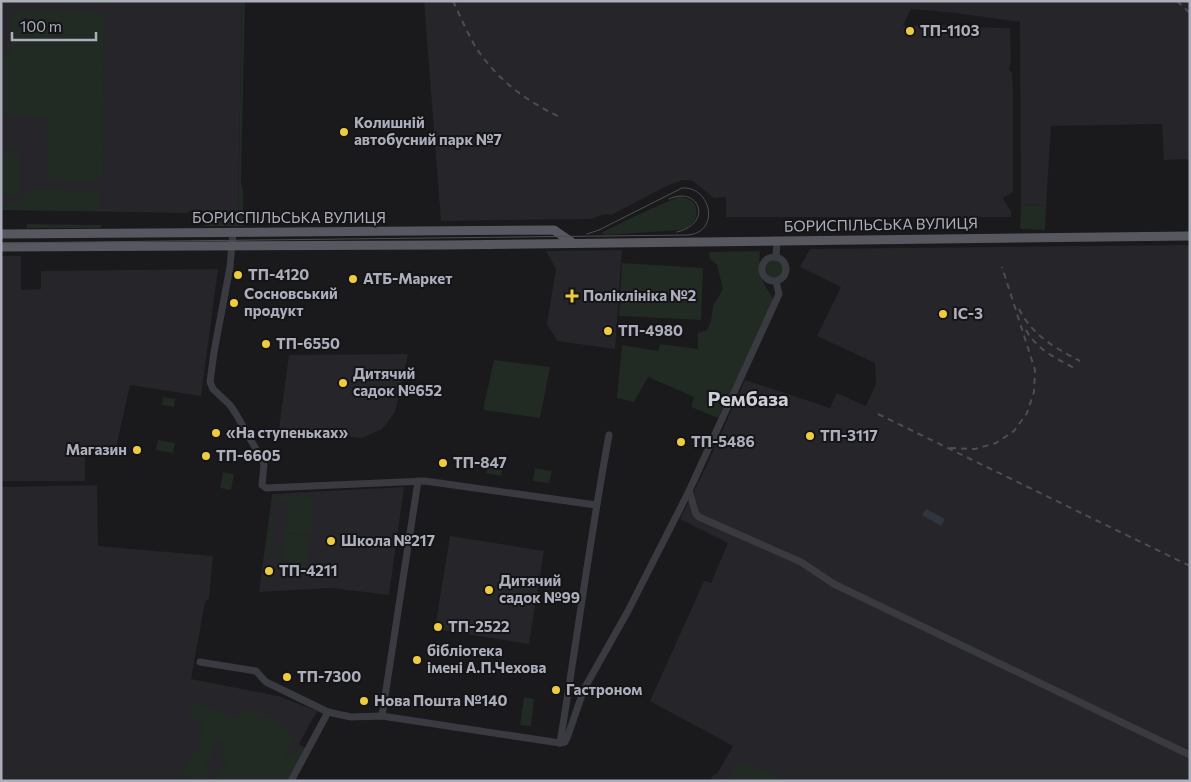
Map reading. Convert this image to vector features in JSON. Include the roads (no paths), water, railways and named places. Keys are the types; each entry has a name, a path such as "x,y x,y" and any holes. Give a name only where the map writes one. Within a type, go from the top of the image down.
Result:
{"main road":[{"name":"БОРИСПІЛЬСЬКА ВУЛИЦЯ","path":"1,234 554,230 573,243"},
{"name":"БОРИСПІЛЬСЬКА ВУЛИЦЯ","path":"1,247 1190,236"}],"street":[{"path":"233,232 227,285 210,382 213,389 230,405 261,458 264,464 262,485 266,488 418,481 452,484 596,505"},
{"path":"776,257 777,240"},
{"path":"776,257 784,262 787,270 784,276 776,281 765,277 762,268 767,259 776,257"},
{"path":"200,662 256,671 266,682 328,712 351,717 382,716 565,742 584,689 628,611 689,491 779,294 776,281"},
{"path":"560,742 576,650 596,505 609,435"},
{"path":"382,716 418,481"},
{"path":"689,491 696,514 699,517 801,562 834,584 1190,755"},
{"path":"291,781 328,712"}],"tram line":[{"path":"1,243 688,235 698,232 705,226 708,210 700,194 692,189 682,188 599,230 587,234"},
{"path":"669,199 679,196 688,197 698,207 699,214 696,221 689,227 677,232"}],"railway":[{"path":"453,1 475,46 493,69 525,97 562,118"},
{"path":"1177,1 1190,13"},
{"path":"950,448 975,449 996,443 1014,431 1027,413 1034,392 1035,370 1002,267"},
{"path":"1019,309 1030,326 1045,340 1080,361"},
{"path":"1026,330 1041,348 1076,369"},
{"path":"878,414 1190,566"}],"place":[{"name":"ТП-1103","path":"910,31"},
{"name":"Колишній автобусний парк №7","path":"344,132"},
{"name":"ТП-4120","path":"238,275"},
{"name":"АТБ-Маркет","path":"353,279"},
{"name":"Поліклініка №2","path":"572,296"},
{"name":"Сосновський продукт","path":"234,303"},
{"name":"ІС-3","path":"943,314"},
{"name":"ТП-4980","path":"608,331"},
{"name":"ТП-6550","path":"266,344"},
{"name":"Дитячий садок №652","path":"343,383"},
{"name":"«На ступеньках»","path":"216,433"},
{"name":"ТП-3117","path":"810,436"},
{"name":"ТП-5486","path":"681,442"},
{"name":"Магазин","path":"137,450"},
{"name":"ТП-6605","path":"206,456"},
{"name":"ТП-847","path":"443,463"},
{"name":"Школа №217","path":"331,541"},
{"name":"ТП-4211","path":"269,571"},
{"name":"Дитячий садок №99","path":"489,590"},
{"name":"ТП-2522","path":"438,627"},
{"name":"бібліотека імені А.П.Чехова","path":"417,660"},
{"name":"ТП-7300","path":"287,677"},
{"name":"Гастроном","path":"556,690"},
{"name":"Нова Пошта №140","path":"364,701"}],"district":[{"name":"Рембаза","path":"748,399"}]}
